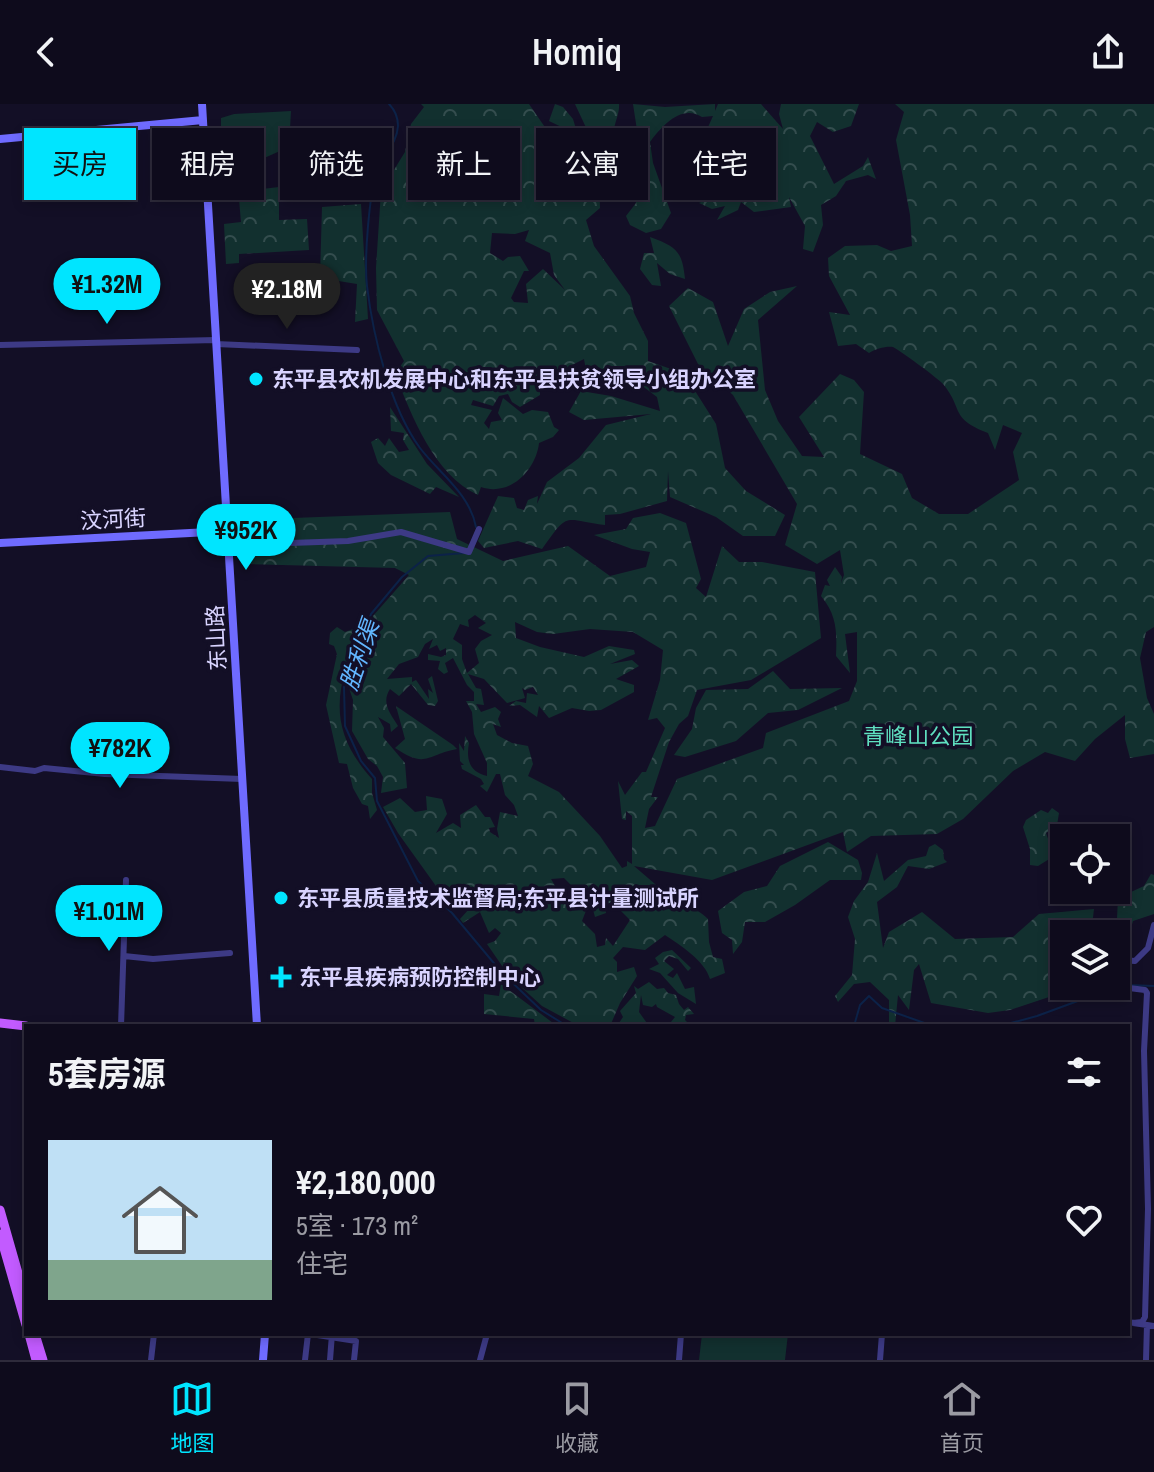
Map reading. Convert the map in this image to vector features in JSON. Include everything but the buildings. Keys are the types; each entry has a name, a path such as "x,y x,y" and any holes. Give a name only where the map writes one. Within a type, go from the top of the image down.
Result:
{"main road":[{"path":"0,1023 24,1026"},
{"path":"0,1210 24,1294"},
{"path":"0,1234 24,1318"},
{"path":"30,1336 36,1360"},
{"path":"35,1336 36,1360"}],"street":[{"name":"东山路","path":"202,104 257,1024"},
{"path":"0,139 203,120"},
{"path":"0,345 216,342 357,350"},
{"path":"228,545 348,541 401,532 469,552 479,529"},
{"name":"汶河街","path":"0,543 228,531"},
{"path":"0,767 242,779"},
{"path":"121,1024 126,880"},
{"path":"1130,961 1135,961 1148,948 1154,925"},
{"path":"124,956 153,959 230,953"},
{"path":"1130,988 1147,993 1144,1051 1148,1209 1145,1317 1142,1322 1130,1323"},
{"path":"1130,1323 1150,1325 1146,1360"},
{"path":"151,1360 154,1336"},
{"path":"263,1360 265,1336"},
{"path":"305,1360 309,1336"},
{"path":"330,1360 332,1336 356,1341 354,1360"},
{"path":"480,1360 486,1336"},
{"path":"679,1360 681,1336"},
{"path":"880,1360 882,1336"}],"green space":[{"path":"421,104 529,104 545,128 536,128 536,200 600,200 600,208 586,220 594,246 630,296 634,313 648,341 648,361 671,369 690,383 716,424 725,468 746,491 785,515 775,536 743,536 716,517 670,497 668,471 667,501 605,515 605,525 568,520 557,528 542,549 518,541 484,548 478,541 498,496 514,498 517,508 524,510 528,500 538,496 537,504 547,482 579,458 606,425 651,414 584,420 569,412 581,391 611,396 660,411 657,397 637,382 586,370 584,359 550,376 540,384 540,395 520,407 512,402 508,394 499,396 493,406 473,400 471,405 492,410 484,423 489,429 491,422 502,420 498,413 503,398 523,414 532,410 548,412 554,427 559,430 553,437 539,443 533,463 520,479 502,488 481,487 478,495 449,474 417,425 395,374 404,361 377,310 380,200 392,200 392,173 405,152 408,138 408,200 520,200 520,128 410,128 424,107","holes":["529,230 525,241 550,253 554,275 565,290 543,269 526,284 528,303 514,302 511,298 524,271 529,271 520,256 508,257 503,261 490,253 492,233 515,234"]},
{"path":"555,104 563,107 576,128 564,128 549,121"},
{"path":"575,104 619,104 615,128 586,128"},
{"path":"633,104 665,107 715,104 715,111 718,104 761,104 783,129 779,114 781,104 859,104 851,126 833,132 817,122 810,136 834,184 863,166 868,157 876,179 868,175 846,181 836,196 821,205 823,225 813,252 803,249 805,226 789,197 791,207 754,212 741,202 738,210 717,220 725,206 712,209 699,203 705,200 776,200 776,128 708,128 713,116 687,113 666,124 650,142 653,163 671,213 661,229 646,233 630,225 626,216 636,200 648,200 648,128 637,128"},
{"name":"青峰山公园","path":"895,104 1154,104 1154,627 1146,632 1140,658 1147,698 1154,714 1154,754 1130,758 1125,739 1125,715 1095,739 1075,761 1045,752 1013,771 963,819 937,834 871,836 847,852 843,832 712,880 634,866 662,890 663,896 656,898 657,901 691,908 708,919 713,957 722,959 725,973 710,979 698,960 665,935 645,950 623,947 613,958 617,962 617,972 634,967 637,976 611,1024 575,1024 542,1006 509,976 487,944 495,941 501,933 495,928 489,933 480,912 463,923 460,919 470,908 455,911 454,897 444,889 437,892 383,807 400,798 415,812 427,810 426,796 442,799 447,814 436,833 453,823 461,828 460,815 476,805 485,817 490,817 495,827 489,828 490,832 499,838 500,812 518,816 505,795 500,774 496,774 487,792 480,786 484,784 481,779 462,769 461,765 464,765 460,761 459,743 464,751 465,736 469,743 470,764 487,776 487,763 474,734 472,712 466,701 474,701 474,692 453,658 445,663 448,672 444,674 438,669 440,661 428,660 428,654 446,655 446,648 440,651 437,645 429,649 433,639 425,644 418,657 399,664 387,679 412,677 412,682 416,680 429,699 428,689 433,693 428,679 432,676 438,701 435,706 428,705 411,684 399,696 390,689 386,703 398,726 391,732 390,724 378,717 384,728 383,737 405,763 407,788 381,793 383,777 352,731 353,700 349,688 365,648 373,616 409,575 395,568 245,564 238,520 450,512 457,539 503,561 568,546 610,576 646,567 650,552 594,535 626,529 633,518 660,513 686,523 701,579 696,588 706,597 722,546 739,562 762,562 815,572 821,638 751,680 697,690 688,716 679,724 669,742 651,797 658,797 649,809 645,828 655,826 677,779 763,748 766,733 849,701 857,681 857,632 845,634 850,673 836,656 835,624 821,596 825,585 830,586 827,580 835,567 842,577 841,583 844,575 840,550 817,564 785,545 797,504 733,395 698,364 669,306 688,288 713,302 728,346 744,309 770,292 797,286 758,320 765,390 778,421 802,456 824,457 799,417 840,374 854,380 864,392 860,454 902,474 912,498 939,514 968,514 1019,480 1013,452 1022,433 1003,425 995,450 988,433 967,423 962,417 943,384 893,347 869,353 856,344 838,346 829,312 850,315 829,276 828,258 845,246 877,245 891,251 912,246 910,215 896,140 904,112","holes":["475,615 486,623 478,628 492,635 475,649 479,663 467,673 462,659 462,645 453,639 460,624 469,627 468,620","515,622 537,632 553,634 590,629 633,632 663,650 660,680 648,720 657,718 665,728 646,772 642,772 625,795 618,781 622,819 626,820 626,811 632,816 632,864 627,861 627,866 622,868 600,836 559,792 528,776 533,764 528,746 512,743 497,735 493,724 501,727 498,719 501,712 495,707 481,712 476,704 484,705 481,689 476,688 468,674 484,679 507,703 525,698 522,688 533,687 538,695 527,693 526,703 516,701 509,706 520,705 537,717 539,706 549,718 572,708 601,710 634,692 634,685 616,679 639,666 632,660 610,664 635,654 634,650 609,646 584,657 540,647 516,638","564,878 575,889 587,887 595,917 606,913 605,905 612,902 630,920 613,946 606,938 605,945 597,947 595,934 582,921 587,908 580,900 563,899 551,879"]},
{"path":"291,111 290,128 280,128 280,151 264,158 264,128 221,128 221,118 234,114"},
{"path":"279,187 279,220 307,219 309,250 239,254 239,263 226,264 224,224 241,222 239,200 264,200 264,189"},
{"path":"361,204 368,319 355,322 357,284 320,278 322,207"},
{"path":"650,237 676,251 685,279 670,274 657,263 661,286 652,285 640,269 644,253 654,253"},
{"path":"390,407 427,464 459,497 436,487 430,494 391,475 378,463 371,442 378,438 385,446 389,438 399,452 409,450 403,440 404,433 391,431"},
{"path":"362,626 346,668 340,706 341,724 347,742 372,779 377,810 370,819 368,806 362,804 353,788 347,764 339,763 326,705 337,654 334,646 329,644 330,633 337,627 345,632"},
{"path":"773,671 790,689 842,688 798,710 768,713 736,741 685,757 674,755 692,729 696,708 706,690 748,689"},
{"path":"396,706 457,749 420,759 395,748 405,739"},
{"path":"1052,808 1059,813 1057,824 1050,824 1050,830 1046,833 1050,858 1038,866 1030,865 1030,849 1023,827 1026,820 1041,810 1048,813"},
{"path":"828,842 858,860 861,880 830,880 765,922 745,922 742,942 733,954 732,940 722,933 718,911 744,892 767,886 780,866"},
{"path":"935,844 943,850 947,862 929,869 908,866 897,887 877,902 883,948 889,932 922,912 955,939 1013,937 1039,914 1094,909 1093,920 1050,920 1050,997 1010,1010 988,1013 931,1003 919,964 914,970 909,1010 898,995 895,1024 889,1024 889,1000 870,982 854,984 838,1002 835,996 852,975 855,939 848,917 854,901 868,882 877,853 884,881 908,860 926,856 929,847"},
{"path":"1151,874 1154,875 1154,914 1133,921 1130,931 1130,920 1117,920 1118,904 1130,904 1130,892 1144,886"},
{"path":"672,950 691,968 688,971 678,959 669,956 664,961 674,969 667,975 673,978 677,973 685,989 694,987 696,1004 678,993 660,973 649,969 659,964 655,958"},
{"path":"649,982 657,989 664,988 676,995 684,1010 688,1007 694,1014 686,1015 685,1020 689,1024 672,1024 675,1017 656,1004 652,1007 643,1005 641,995 639,1012 648,1024 618,1024 623,1017 620,1011 636,993 634,986 638,989"},
{"path":"501,984 554,1024 535,1024 534,1019 484,1014 484,994 499,996"},
{"path":"702,1336 788,1336 785,1360 699,1360"}],"waterway":[{"name":"胜利渠","path":"389,104 397,117 397,132 377,170 368,228 366,275 374,327 384,370 409,431 461,494 476,527"},
{"name":"胜利渠","path":"464,553 428,556 402,577 371,614 344,687 345,726 361,761 375,778 377,801 418,881 452,913 503,974 541,1010 564,1024"},
{"name":"胜利渠","path":"1130,985 1154,986"},
{"name":"胜利渠","path":"855,1024 860,1005 869,996 882,1008 927,1024"},
{"name":"胜利渠","path":"1007,1024 1080,1000"}],"place":[{"name":"东平县农机发展中心和东平县扶贫领导小组办公室","path":"256,379"},
{"name":"东平县质量技术监督局;东平县计量测试所","path":"281,898"},
{"name":"东平县疾病预防控制中心","path":"281,977"}]}
